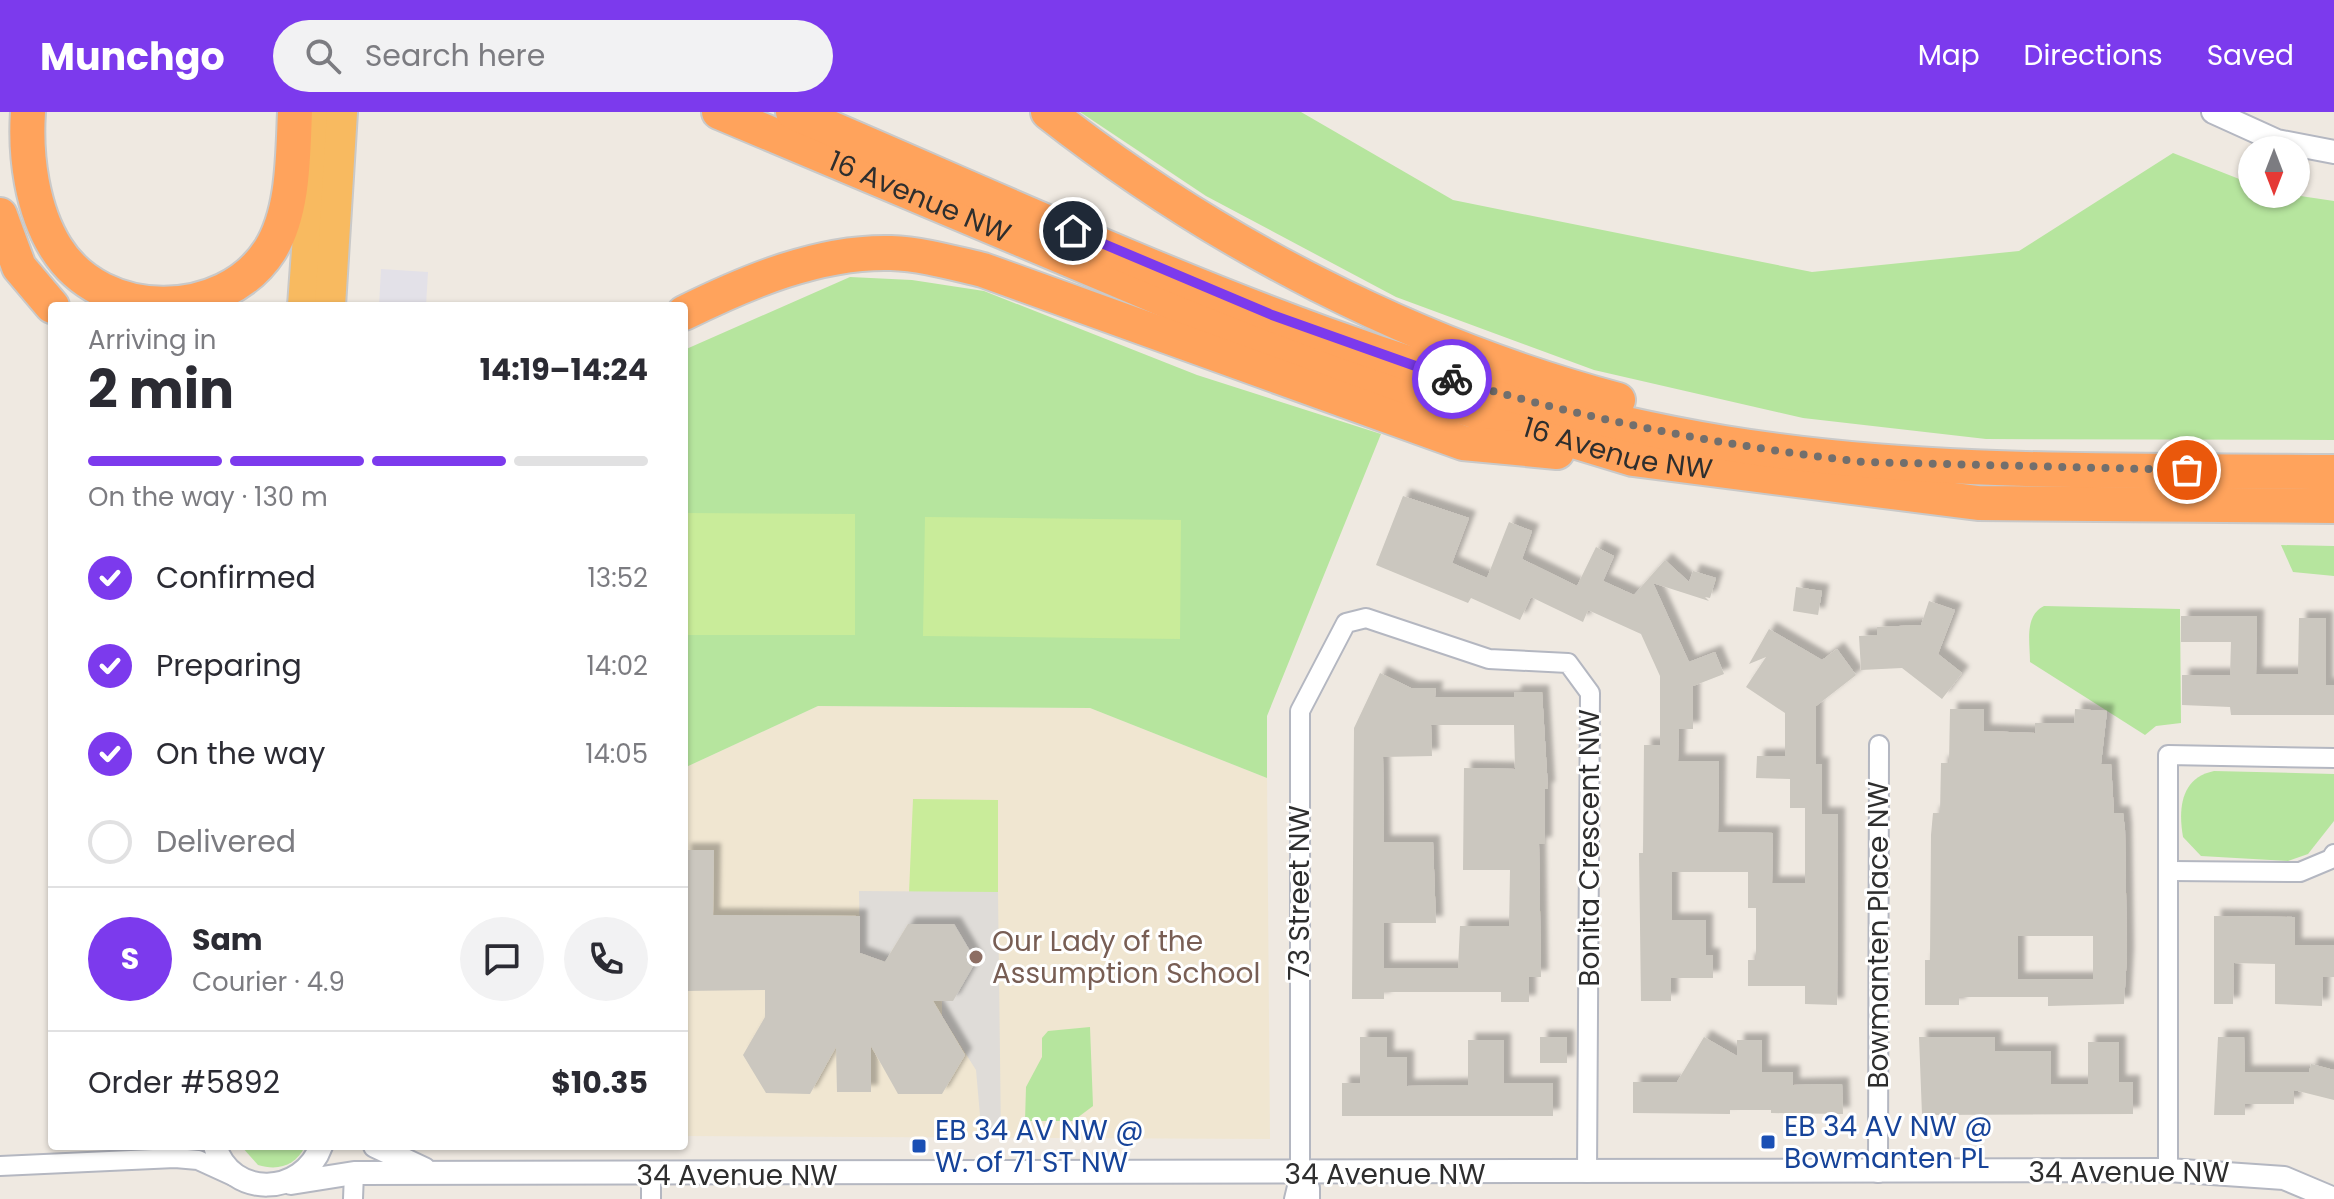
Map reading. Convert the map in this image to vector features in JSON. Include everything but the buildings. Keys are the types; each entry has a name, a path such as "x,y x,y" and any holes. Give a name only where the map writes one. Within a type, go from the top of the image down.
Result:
{"highway":[{"path":"28,112 28,144 36,201 56,249 72,267 108,293 152,302"},
{"path":"176,302 210,297 238,284 271,249 290,181 295,112"},
{"path":"303,302 317,112"},
{"path":"330,302 342,112"},
{"name":"16 Avenue NW","path":"719,112 1310,361 1633,459 1978,503 2334,506"},
{"name":"16 Avenue NW","path":"793,112 1272,315 1355,347 1501,393 1650,429 1863,462 2076,469 2334,472"},
{"path":"1048,112 1154,191 1241,241 1389,318 1539,376 1673,414 1802,441 1864,450 2076,469"},
{"path":"0,215 19,267 49,302"},
{"path":"688,311 735,288 790,269 854,256 890,253 920,256 983,270 1463,443 1633,459"}],"street":[{"path":"2213,112 2277,141 2334,152"},
{"name":"Bonita Crescent NW","path":"1346,623 1366,618 1489,659 1568,663 1590,693 1587,1173"},
{"name":"73 Street NW","path":"1294,1199 1300,1174 1300,711 1346,623"},
{"name":"Bowmanten Place NW","path":"1878,1173 1879,745"},
{"path":"2168,1170 2171,871 2168,755 2334,758"},
{"path":"2171,871 2300,872 2331,859 2334,854"},
{"path":"122,1159 134,1150"},
{"path":"217,1150 228,1170 241,1181"},
{"path":"291,1183 305,1173 319,1150"},
{"name":"34 Avenue NW","path":"383,1150 432,1173"},
{"path":"0,1166 122,1159 198,1160 241,1181"},
{"name":"34 Avenue NW","path":"241,1181 274,1187 354,1173 1300,1174 2168,1170 2284,1178 2334,1199"},
{"path":"353,1199 354,1173"},
{"name":"73 Street NW","path":"1300,1174 1310,1188 1310,1199"},
{"path":"651,1175 651,1199"}],"shaded area":[{"path":"381,269 428,272 426,302 379,302"},
{"name":"Our Lady of the Assumption School","path":"818,706 1090,708 1267,778 1270,1139 688,1136 688,766"},
{"path":"859,891 998,892 1001,1138 982,1138 976,1070 942,1016 942,1001 953,1000 954,924 908,924 885,962 860,953"}],"green space":[{"path":"1080,112 1301,112 1453,200 1812,272 2019,251 2173,153 2238,179 2238,208 2310,208 2310,197 2334,201 2334,440 1986,439 1803,418 1594,370 1396,297 1206,196"},
{"path":"850,277 912,280 984,291 1197,375 1381,434 1267,716 1267,778 1090,708 818,706 688,766 688,348"},
{"path":"688,513 855,514 855,635 688,635"},
{"path":"925,517 1181,520 1180,639 923,636"},
{"path":"2281,545 2334,546 2334,576 2293,572"},
{"path":"2044,606 2180,609 2181,723 2156,726 2145,735 2030,662 2031,623 2033,616"},
{"path":"2214,771 2334,774 2334,821 2308,854 2288,861 2201,856 2183,837 2182,805 2188,787"},
{"path":"913,799 998,800 998,892 909,893"},
{"path":"1090,1027 1093,1106 1073,1121 1025,1121 1026,1087 1042,1057 1042,1038 1048,1031"},
{"path":"245,1150 303,1150 286,1165 258,1165"}],"way so far":[{"path":"1452,379 1640,427 1811,456 1863,462 2187,470"}],"place":[{"name":"Our Lady of the Assumption School","path":"976,957"},
{"name":"EB 34 AV NW @ Bowmanten PL","path":"1768,1142"},
{"name":"EB 34 AV NW @ W. of 71 ST NW","path":"919,1146"}],"route":[{"path":"1073,231 1272,315 1452,379"}]}
